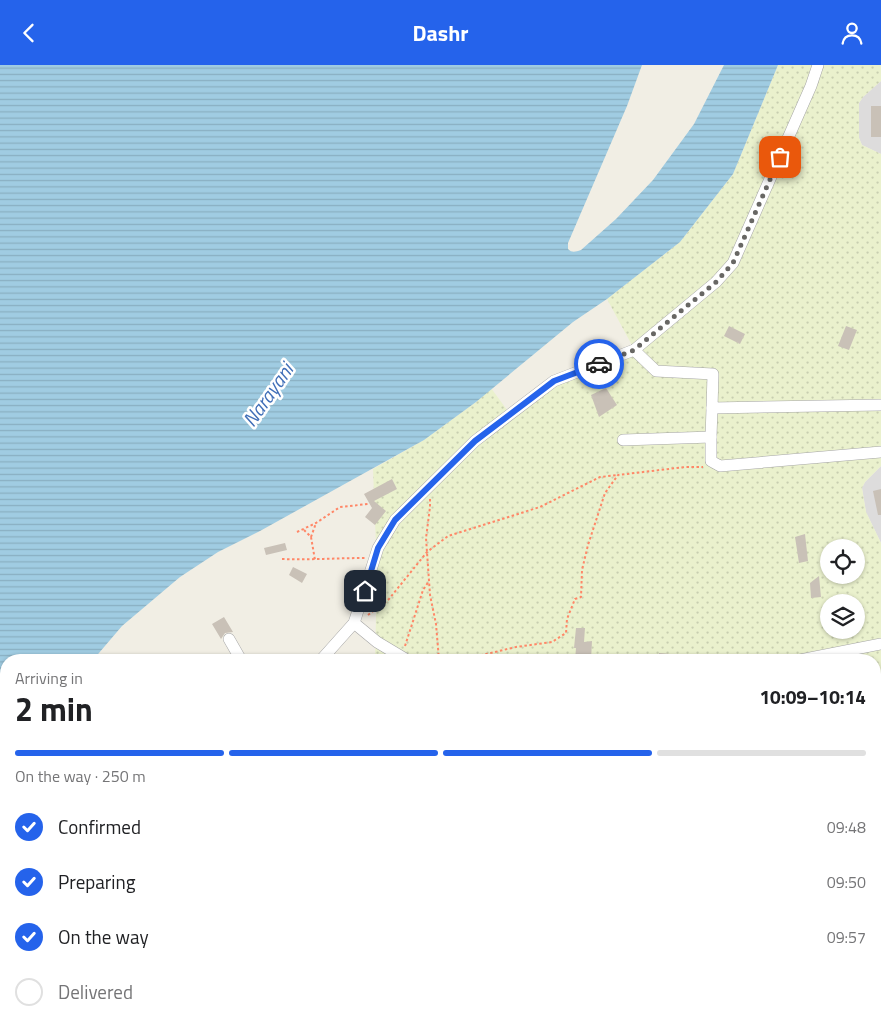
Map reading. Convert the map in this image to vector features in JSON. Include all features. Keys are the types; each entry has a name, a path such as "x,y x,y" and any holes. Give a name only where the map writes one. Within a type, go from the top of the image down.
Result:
{"street":[{"path":"326,654 354,623 378,548 395,520 475,441 554,381 634,350 716,282 733,263 811,86 818,65"},
{"path":"634,350 656,371 713,374 711,461 720,465 881,452"},
{"path":"712,409 881,405"},
{"path":"623,440 711,437"},
{"path":"354,623 376,642 396,654"},
{"path":"229,639 238,654"},
{"path":"830,654 881,644"}],"path":[{"path":"354,623 389,599 427,552 448,536 540,507 600,477 685,467 708,467 711,461"},
{"path":"486,654 516,647 552,642 566,633 567,619 575,599 581,597 582,570 602,501 605,493 618,475"},
{"path":"428,489 430,507 426,538 430,595 439,654"},
{"path":"297,532 304,530 340,507 368,504"},
{"path":"315,560 311,537 316,523"},
{"path":"304,530 311,537"},
{"path":"282,559 375,559"},
{"path":"405,654 423,591 429,581"}],"shaded area":[{"path":"881,81 881,154 862,145 859,138 859,103"},
{"path":"881,466 881,543 866,512 862,488 865,482"}],"green space":[{"path":"778,65 881,65 881,81 859,103 859,138 862,145 881,154 881,466 865,482 862,488 866,512 881,543 881,654 375,654 377,572 373,469 424,440 476,402 491,388 513,418 554,381 634,349 607,299 680,242 733,174"}],"water":[{"name":"Narayani","path":"0,65 642,65 627,106 568,243 568,249 574,252 581,250 616,219 653,180 694,124 724,65 778,65 733,174 680,242 607,299 573,322 476,402 424,440 260,531 218,552 180,577 122,626 98,654 0,654"}],"building":[{"path":"871,106 881,106 881,137 871,137"},
{"path":"729,326 745,334 740,344 724,336"},
{"path":"846,326 857,330 849,350 838,346"},
{"path":"605,341 607,352 588,360 586,353 594,351 592,344"},
{"path":"606,388 617,405 599,417 591,395"},
{"path":"392,479 397,489 374,501 386,511 375,525 365,517 372,508 364,494"},
{"path":"881,489 881,515 878,515 873,491"},
{"path":"805,534 808,561 799,563 795,537"},
{"path":"285,543 287,550 266,555 264,548"},
{"path":"293,567 307,574 302,583 289,575"},
{"path":"819,576 820,597 811,598 810,583"},
{"path":"224,617 233,632 225,633 221,639 212,624"},
{"path":"576,628 585,628 584,642 592,641 591,654 576,654 576,648 574,648"}],"way so far":[{"path":"599,364 634,350 716,282 733,263 780,157"}],"route":[{"path":"365,591 378,548 395,520 475,441 554,381 599,364"}]}
